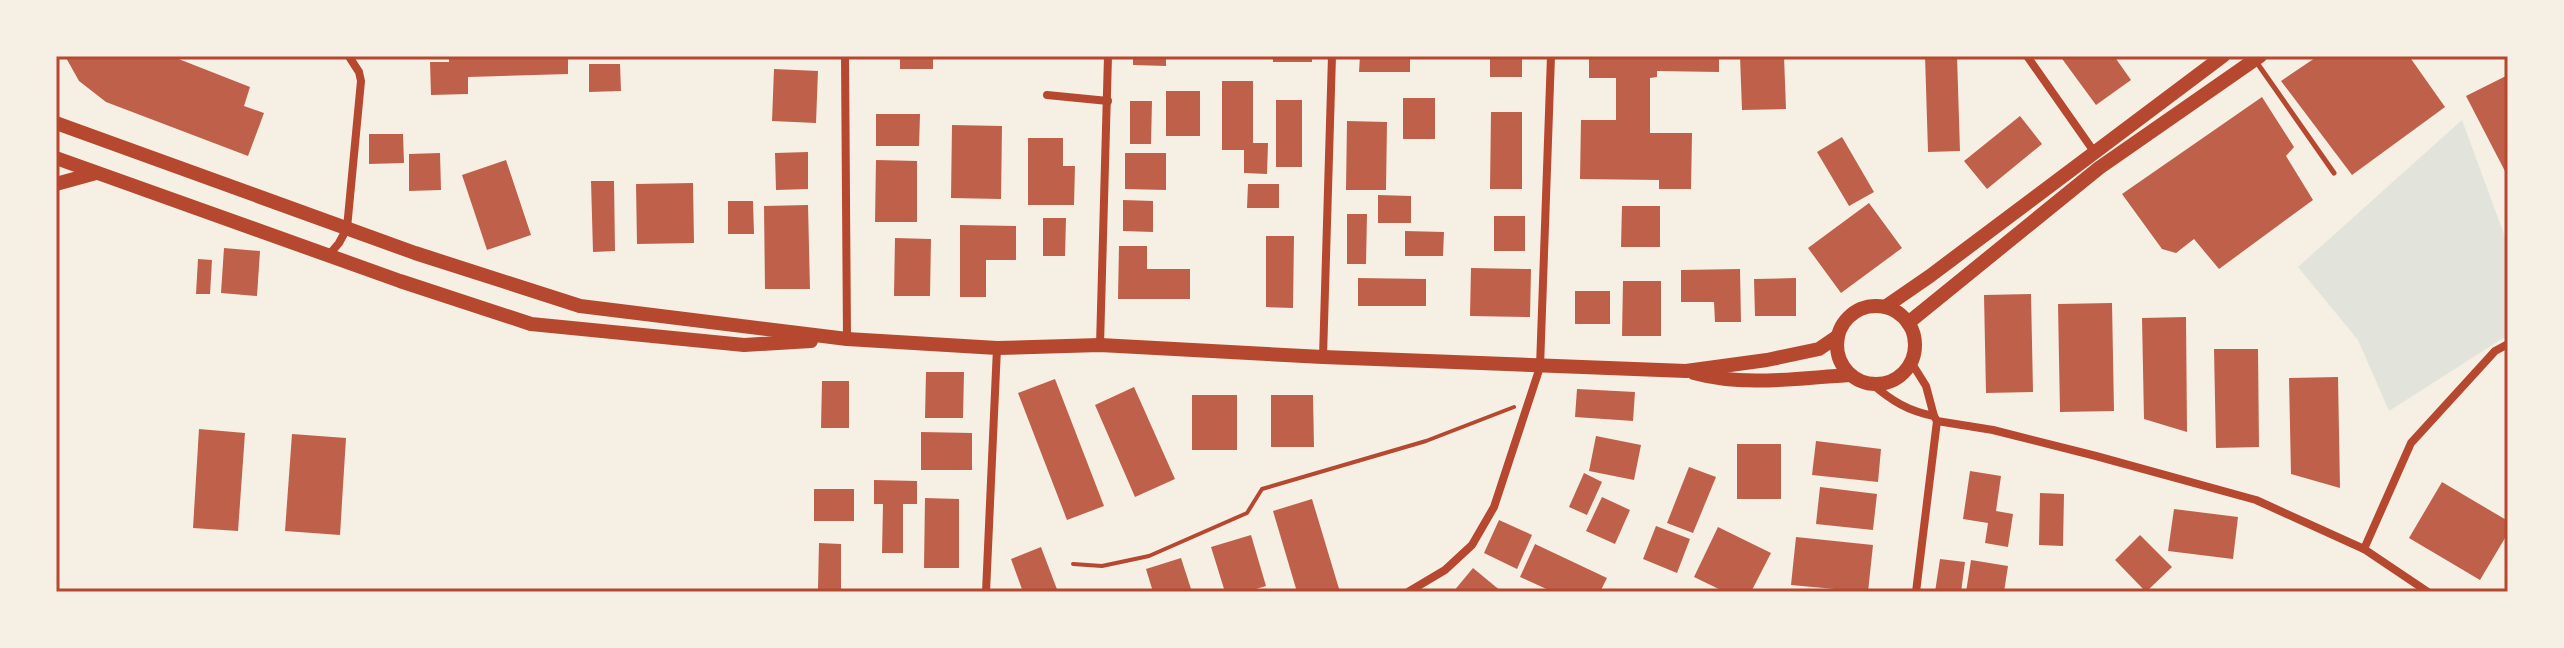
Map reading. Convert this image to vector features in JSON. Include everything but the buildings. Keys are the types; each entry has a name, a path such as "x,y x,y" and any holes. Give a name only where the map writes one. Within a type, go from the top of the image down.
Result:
{"street":[{"path":"838,56 845,56 847,339"},
{"path":"1100,345 1108,56"},
{"path":"1323,357 1332,56"},
{"path":"1408,592 1445,570 1472,545 1494,507 1540,367 1551,56"},
{"path":"2027,56 2095,153"},
{"path":"1885,307 2223,56"},
{"path":"328,256 347,228 361,81 359,72 348,57"},
{"path":"1908,323 2099,168 2257,58"},
{"path":"1047,95 1108,101"},
{"path":"56,114 63,125 347,228 580,306 847,339 997,348 1100,345 1540,367 1686,371 1819,349 1838,336"},
{"path":"56,158 328,256 531,324 744,345 847,339"},
{"path":"56,184 96,173"},
{"path":"1876,305 1885,307 1908,323 1915,339 1911,362 1903,373 1891,381 1863,382 1850,375 1841,364 1837,351 1838,336 1845,320 1859,309 1876,305"},
{"path":"2364,549 2411,443 2495,351 2508,344"},
{"path":"986,592 997,348"},
{"path":"1911,362 1926,386 1936,418 1916,592"},
{"path":"1686,371 1722,381 1850,375"},
{"path":"1872,384 1912,411 2082,452 2256,500 2364,549 2428,592"}],"lane":[{"path":"2257,58 2334,173"}],"path":[{"path":"1073,564 1102,566 1149,556 1247,513 1262,489 1426,441 1527,402"}],"shaded area":[{"path":"2462,120 2508,245 2508,335 2389,411 2358,340 2298,267"}]}
